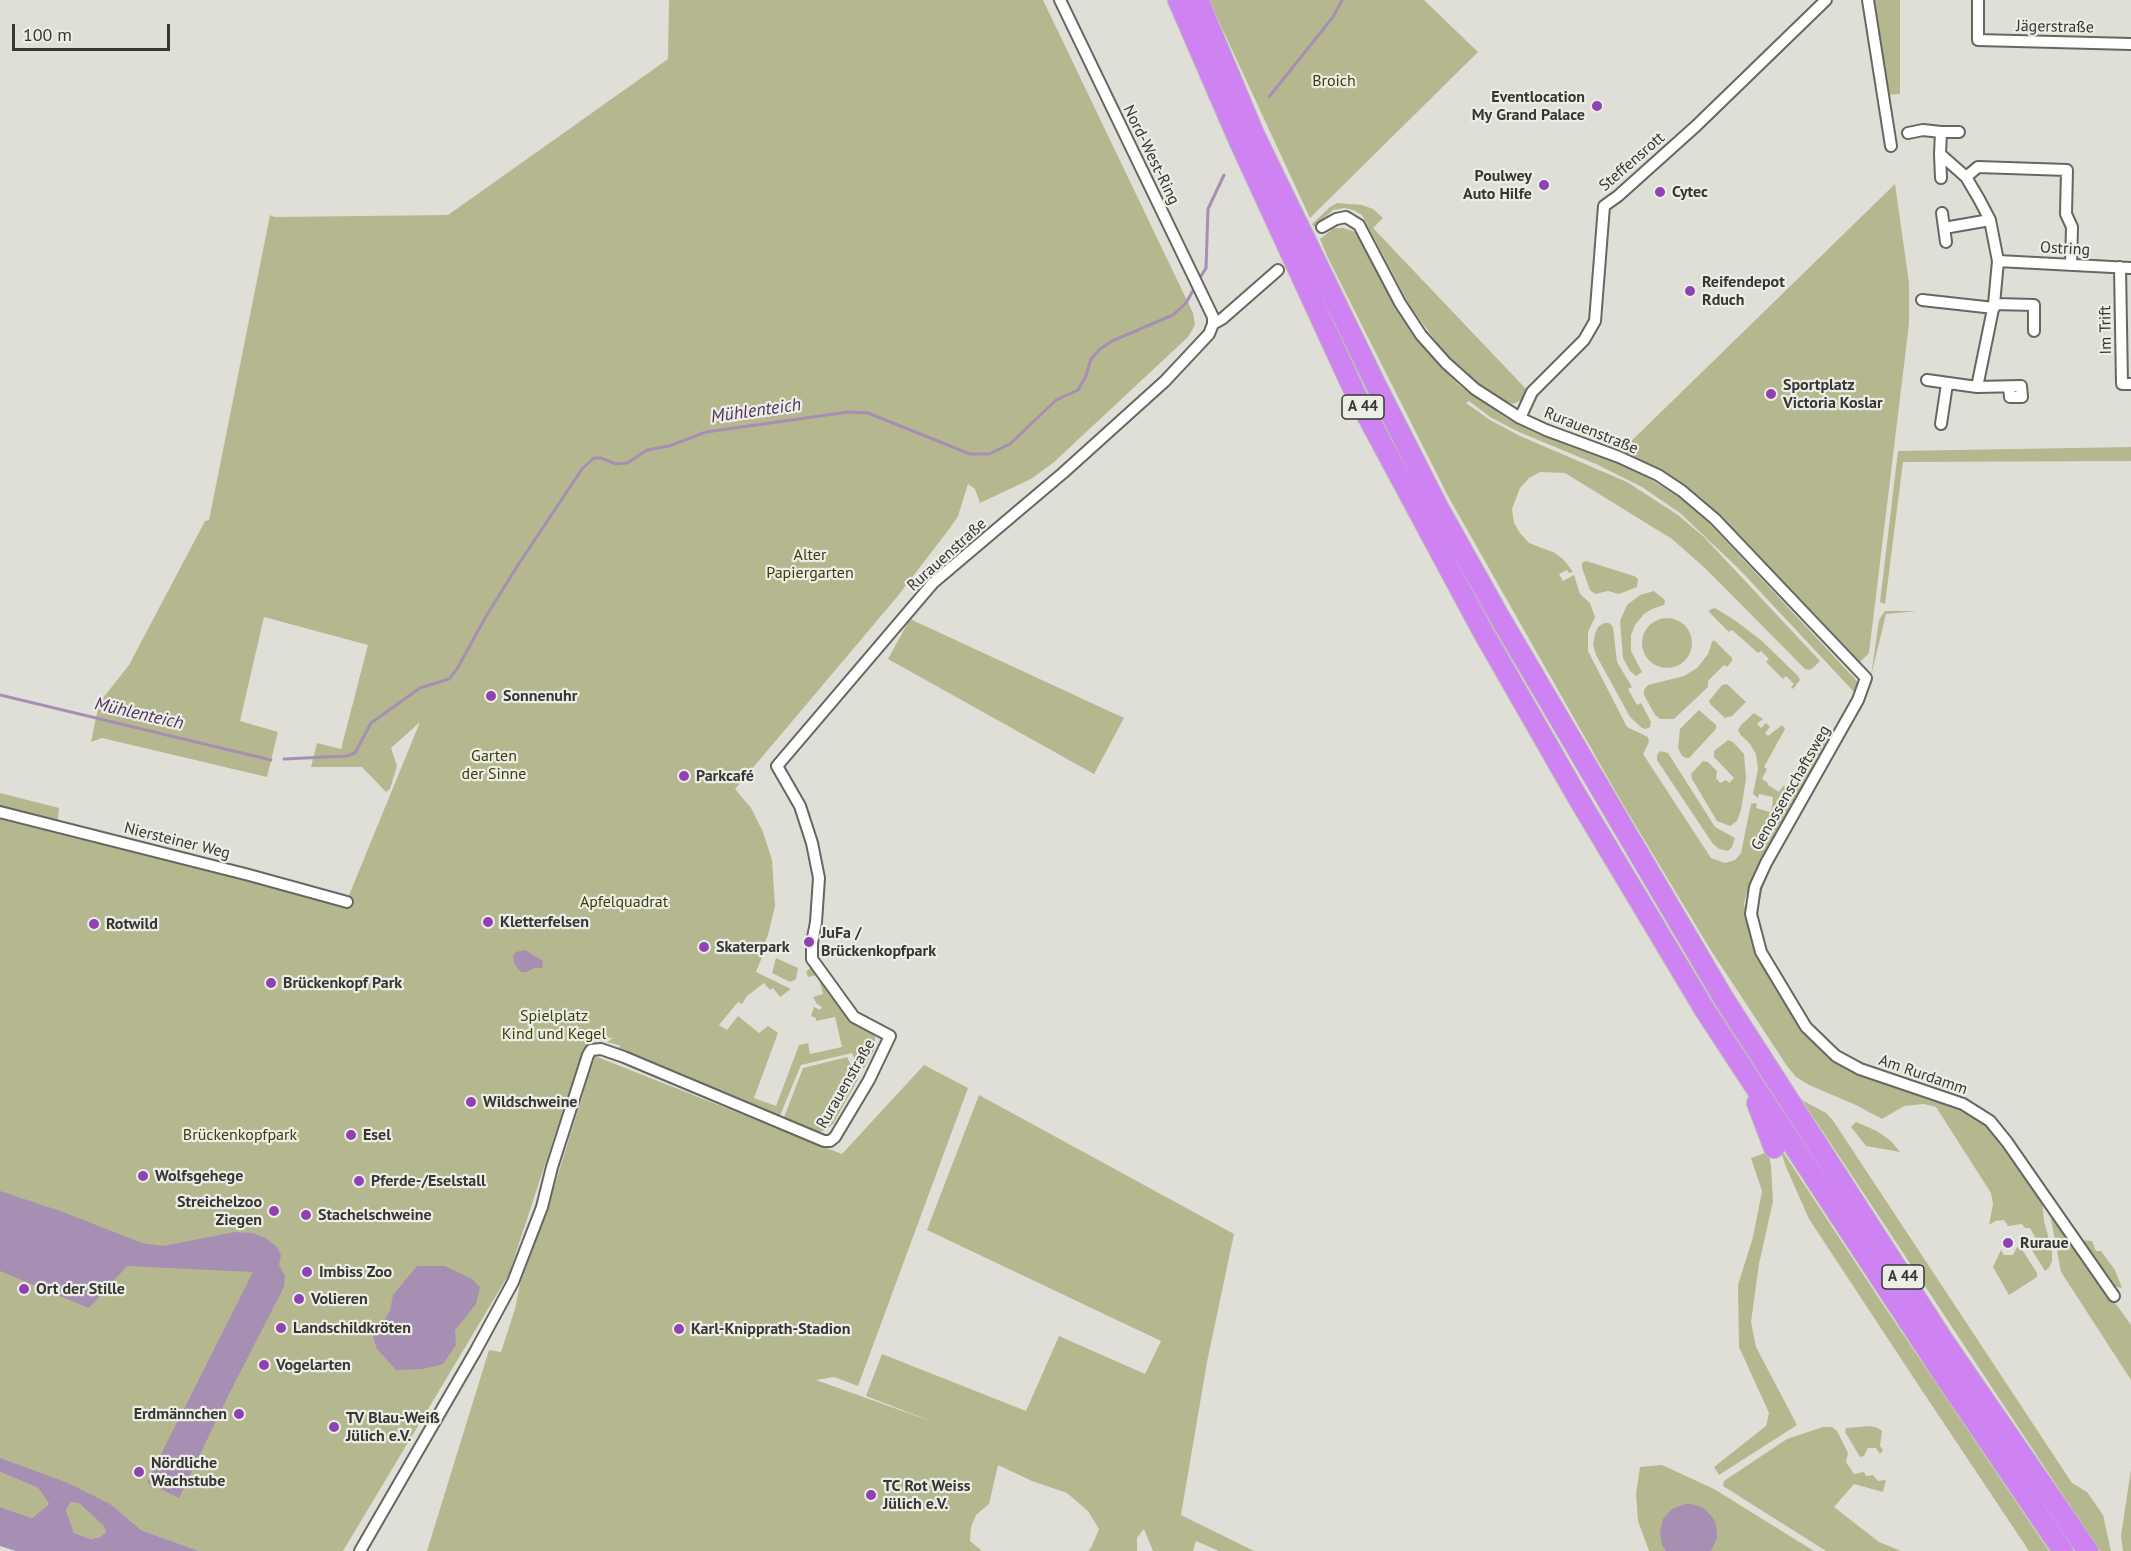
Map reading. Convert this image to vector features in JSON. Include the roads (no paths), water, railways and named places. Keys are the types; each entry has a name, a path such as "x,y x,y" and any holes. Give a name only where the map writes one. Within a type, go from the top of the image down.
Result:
{"highway":[{"name":"A 44","path":"1178,0 1240,143 1356,395 1483,632 1578,798 1706,1012 1947,1380 2063,1551"},
{"name":"A 44","path":"1198,0 1260,146 1371,375 1438,507 1575,747 1724,999 1943,1340 2088,1551"},
{"path":"1724,999 1800,1090"},
{"path":"1746,1072 1774,1148"}],"street":[{"name":"Nord-West-Ring","path":"1060,0 1213,317 1213,324"},
{"name":"Steffensrott","path":"1520,418 1532,392 1584,340 1595,321 1604,206 1696,126 1826,0"},
{"path":"1868,0 1891,146"},
{"name":"Jägerstraße","path":"1978,0 1978,40 2131,44"},
{"path":"1908,133 1923,130 1959,132"},
{"path":"1941,132 1941,178"},
{"path":"1940,154 1966,177 1990,220 1998,261 1994,306 1977,387"},
{"path":"1966,177 1978,167 2067,170 2066,214 2072,227 2071,265"},
{"path":"1942,213 1946,242"},
{"name":"Rurauenstraße","path":"1322,228 1336,219 1346,217 1359,225 1400,303 1421,335 1446,363 1475,389 1520,418 1658,475 1682,491 1715,519 1866,678"},
{"path":"1944,228 1990,220"},
{"name":"Ostring","path":"1998,261 2126,268"},
{"name":"Im Trift","path":"2126,268 2122,384 2131,384"},
{"name":"Rurauenstraße","path":"360,1551 513,1282 542,1207 552,1167 591,1050 601,1049 624,1057 824,1141 830,1141 835,1137 869,1080 890,1036 854,1017 812,959 819,878 800,806 777,766 933,583 1063,473 1165,381 1204,341 1213,324 1222,319 1278,270"},
{"path":"1922,300 1994,306 2034,305 2034,331"},
{"path":"1927,380 1977,387 2009,387"},
{"path":"1941,424 1947,384"},
{"name":"Genossenschaftsweg","path":"1751,914 1755,888 1766,863 1858,700 1866,678"},
{"name":"Niersteiner Weg","path":"0,812 249,874 347,902"},
{"name":"Am Rurdamm","path":"1751,914 1761,952 1806,1027 1836,1056 1848,1063 1963,1104 1990,1121 2114,1296"}],"waterway":[{"path":"1269,97 1333,17 1342,0"},
{"name":"Mühlenteich","path":"1198,281 1206,268 1208,209 1224,175"},
{"name":"Mühlenteich","path":"284,759 347,756 355,753 371,723 420,688 449,679 518,565 582,469 594,458 601,458 616,464 627,463 647,450 669,446 706,432 848,412 868,413 970,454 989,454 1010,444 1056,400 1078,390 1086,376 1091,359 1100,349 1112,341 1173,315 1186,303 1195,287"},
{"name":"Mühlenteich","path":"0,695 271,760"}],"place":[{"name":"Eventlocation My Grand Palace","path":"1597,106"},
{"name":"Poulwey Auto Hilfe","path":"1544,185"},
{"name":"Cytec","path":"1660,192"},
{"name":"Reifendepot Rduch","path":"1690,291"},
{"name":"Sportplatz Victoria Koslar","path":"1771,394"},
{"name":"Sonnenuhr","path":"491,696"},
{"name":"Parkcafé","path":"684,776"},
{"name":"Kletterfelsen","path":"488,922"},
{"name":"Rotwild","path":"94,924"},
{"name":"JuFa / Brückenkopfpark","path":"809,942"},
{"name":"Skaterpark","path":"704,947"},
{"name":"Brückenkopf Park","path":"271,983"},
{"name":"Wildschweine","path":"471,1102"},
{"name":"Esel","path":"351,1135"},
{"name":"Wolfsgehege","path":"143,1176"},
{"name":"Pferde-/Eselstall","path":"359,1181"},
{"name":"Streichelzoo Ziegen","path":"274,1211"},
{"name":"Stachelschweine","path":"306,1215"},
{"name":"Ruraue","path":"2008,1243"},
{"name":"Imbiss Zoo","path":"307,1272"},
{"name":"Ort der Stille","path":"24,1289"},
{"name":"Volieren","path":"299,1299"},
{"name":"Landschildkröten","path":"281,1328"},
{"name":"Karl-Knipprath-Stadion","path":"679,1329"},
{"name":"Vogelarten","path":"264,1365"},
{"name":"Erdmännchen","path":"239,1414"},
{"name":"TV Blau-Weiß Jülich e.V.","path":"334,1427"},
{"name":"Nördliche Wachstube","path":"139,1472"},
{"name":"TC Rot Weiss Jülich e.V.","path":"871,1495"}],"park label":[{"name":"Broich","path":"1334,81"},
{"name":"Alter Papiergarten","path":"810,564"},
{"name":"Garten der Sinne","path":"494,765"},
{"name":"Apfelquadrat","path":"624,902"},
{"name":"Spielplatz Kind und Kegel","path":"554,1025"},
{"name":"Brückenkopfpark","path":"240,1135"}]}
